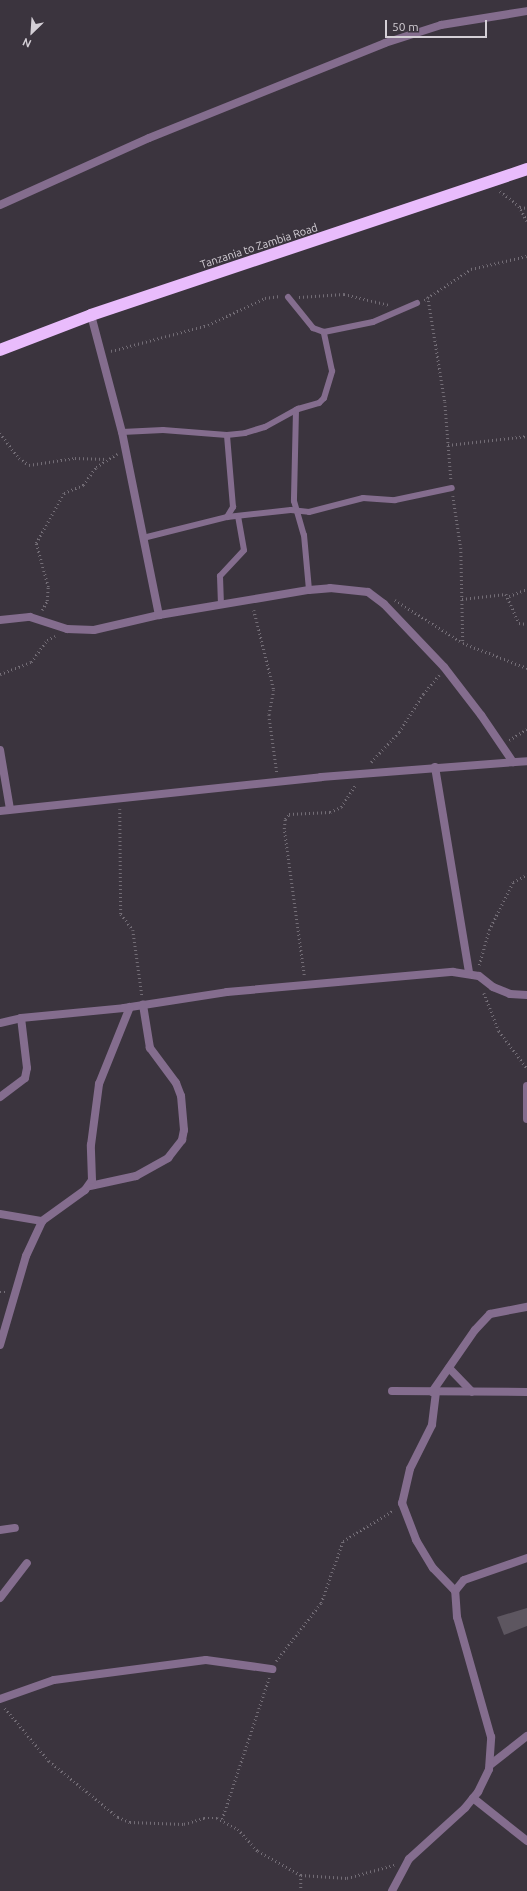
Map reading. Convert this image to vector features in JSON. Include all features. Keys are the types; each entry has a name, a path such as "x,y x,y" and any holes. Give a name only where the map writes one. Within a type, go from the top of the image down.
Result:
{"highway":[{"name":"Tanzania to Zambia Road","path":"0,350 91,315 527,169"}],"street":[{"path":"0,205 149,138 385,43 441,25 527,11"},
{"path":"91,315 122,432 159,615"},
{"path":"0,620 23,617 67,629 94,630 159,615 309,590 350,588 374,595 444,667 513,762"},
{"path":"0,750 10,809"},
{"path":"0,811 120,800 361,773 527,761"},
{"path":"435,767 469,974"},
{"path":"0,1023 20,1018 130,1007 227,992 453,972 479,976 502,991 527,995"},
{"path":"0,1345 26,1256 42,1221 90,1186 136,1176 168,1158 182,1140 184,1130 181,1096 176,1083 150,1048 143,1005"},
{"path":"90,1186 93,1177 90,1145 99,1084 130,1007"},
{"path":"0,1097 25,1078 27,1068 20,1018"},
{"path":"527,1086 527,1119"},
{"path":"0,1214 42,1221"},
{"path":"392,1891 408,1861 474,1798 490,1765 491,1736 457,1617 454,1591 431,1566 416,1540 403,1505 404,1486 410,1469 432,1425 434,1392 475,1330 490,1314 527,1307"},
{"path":"449,1368 472,1392"},
{"path":"392,1391 527,1392"},
{"path":"0,1530 15,1528"},
{"path":"454,1591 464,1580 527,1558"},
{"path":"0,1598 27,1563"},
{"path":"0,1700 54,1680 206,1660 272,1669"},
{"path":"490,1765 527,1736"},
{"path":"474,1798 527,1841"}],"lane":[{"path":"288,296 313,328 324,332 373,322 417,303"},
{"path":"122,432 163,430 227,435 256,431 296,410 319,403 324,398 332,368 324,332"},
{"path":"296,410 294,501 299,513 309,590"},
{"path":"227,435 233,507 227,517"},
{"path":"143,538 227,517 291,510 299,513 315,511 364,498 395,500 452,488"},
{"path":"221,605 220,576 244,550 238,517"}],"path":[{"path":"489,182 520,208 527,221"},
{"path":"520,208 527,208"},
{"path":"417,303 471,269 527,256"},
{"path":"522,258 527,261"},
{"path":"101,354 226,319 265,298 344,294 394,305"},
{"path":"428,297 445,402 452,488 461,548 463,643"},
{"path":"0,433 19,458 29,465 75,458 109,458"},
{"path":"448,445 527,436"},
{"path":"23,617 43,609 47,601 48,588 36,543 64,493 84,485 96,467 125,449"},
{"path":"462,599 501,593 509,596 527,588"},
{"path":"509,596 519,623 527,624"},
{"path":"389,598 413,608 439,629 463,643 527,668"},
{"path":"249,600 274,690 269,715 278,782"},
{"path":"0,674 31,662 47,640 67,629"},
{"path":"304,986 284,829 285,819 289,814 330,812 341,807 350,797 361,773 399,732 444,667"},
{"path":"501,744 527,729"},
{"path":"120,800 121,914 133,930 143,1005"},
{"path":"527,875 513,882 496,914 482,951 479,976 490,1015 527,1068"},
{"path":"222,1820 249,1745 272,1669 282,1648 321,1603 343,1541 403,1505"},
{"path":"0,1700 49,1761 118,1817 143,1824 184,1824 210,1817 222,1820 238,1829 258,1851 300,1875 347,1878 408,1861"},
{"path":"300,1875 301,1891"}],"building":[{"path":"527,1608 527,1626 504,1635 497,1617"}]}
